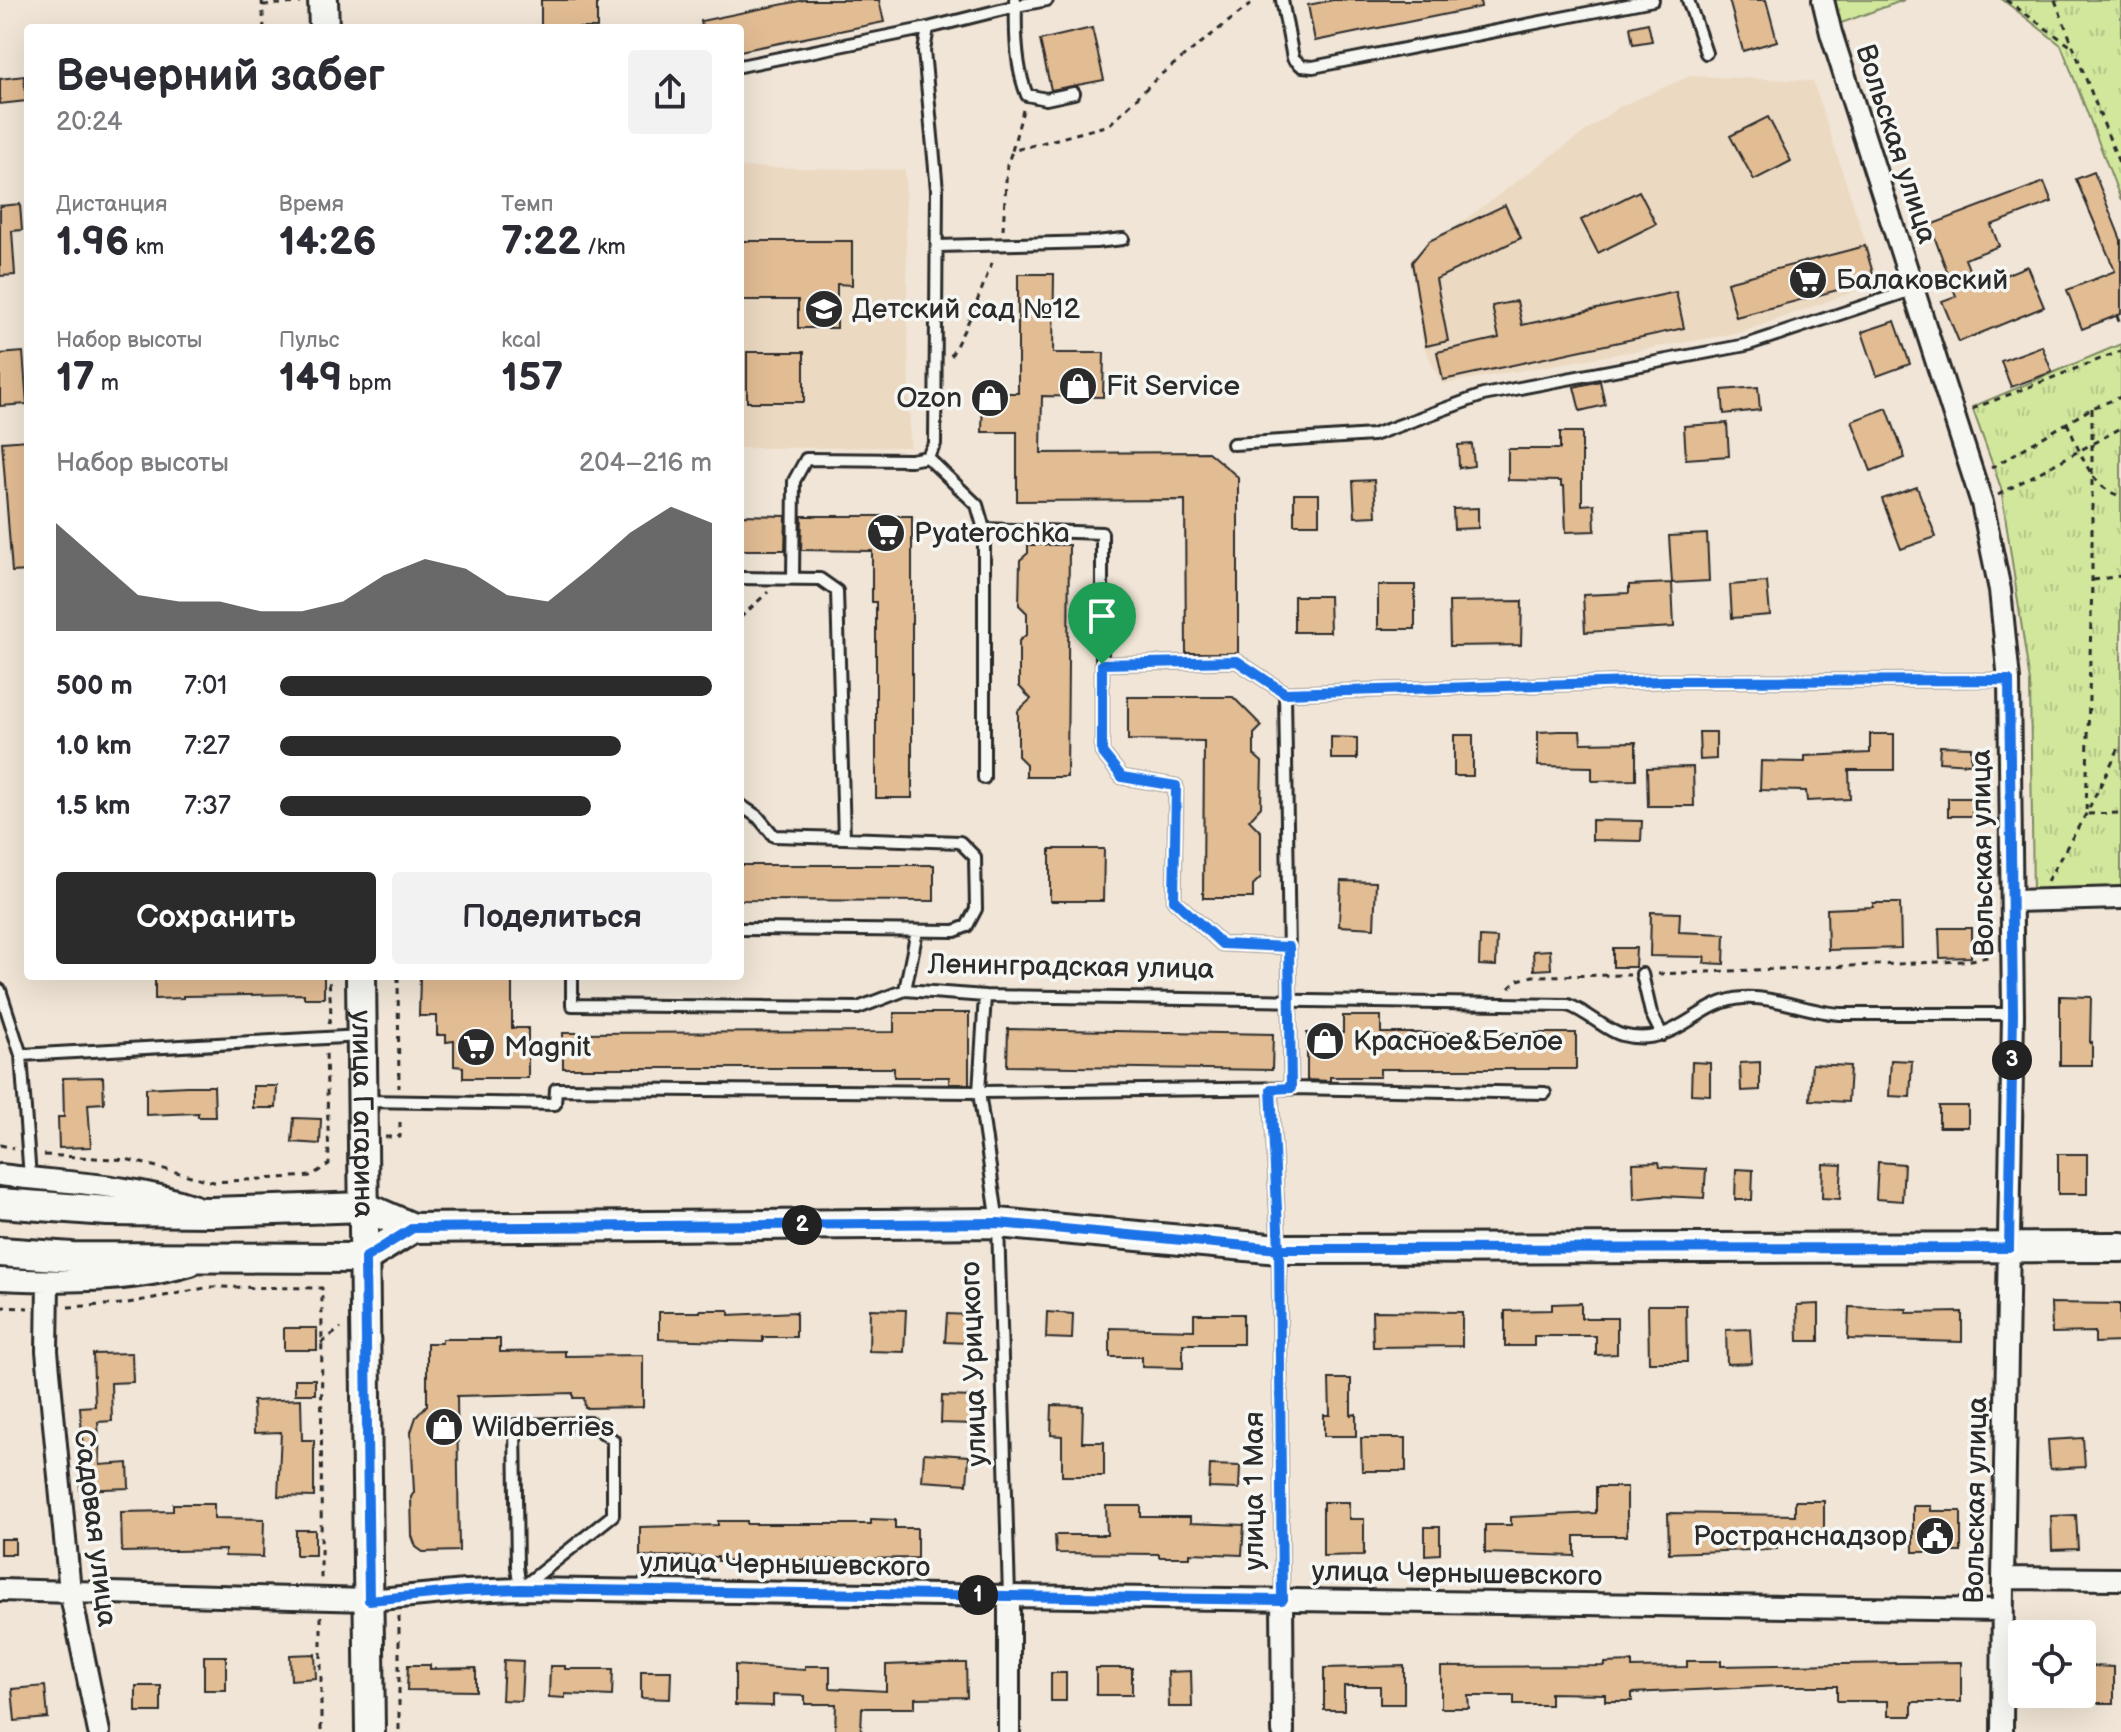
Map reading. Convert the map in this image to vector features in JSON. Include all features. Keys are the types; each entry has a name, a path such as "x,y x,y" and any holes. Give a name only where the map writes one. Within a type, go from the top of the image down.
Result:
{"main road":[{"path":"323,0 324,24"},
{"name":"улица Гагарина","path":"361,980 370,1732"},
{"path":"0,1203 108,1211 211,1212 365,1207 413,1228 998,1223 1279,1249 2121,1247"},
{"path":"0,1252 72,1257 365,1258 413,1228"}],"street":[{"name":"Вольская улица","path":"1823,0 1835,48 1982,503 2000,590 2009,680 2013,951 2002,1732"},
{"path":"2012,901 2121,898"},
{"path":"0,1175 129,1188 163,1195 211,1212"},
{"path":"0,1279 48,1282 122,1278 173,1270 210,1259"},
{"name":"Садовая улица","path":"48,1282 47,1351 70,1591 99,1732"},
{"path":"2003,1578 2121,1579"},
{"name":"улица Чернышевского","path":"0,1590 369,1600 520,1589 2002,1610"},
{"name":"улица Урицкого","path":"1009,1596 1009,1732"},
{"name":"улица 1 Мая","path":"1282,1600 1283,1732"}],"lane":[{"path":"744,65 928,28 1016,3 1047,0"},
{"path":"1282,0 1293,58 1302,66 1313,67 1653,0"},
{"path":"1688,0 1706,53"},
{"path":"1016,3 1015,30 1022,83 1027,95 1046,99 1074,93"},
{"path":"788,579 794,481 806,459 911,460 927,457 935,444 937,190 924,51 928,28"},
{"path":"937,246 1123,239"},
{"path":"1233,444 1373,435 1483,395 1746,345 1915,289"},
{"path":"927,457 977,505 984,529 984,778"},
{"path":"984,529 1102,533 1102,752 1122,777 1176,786 1174,900 1222,944 1289,947"},
{"path":"744,578 820,579 837,591 844,838"},
{"path":"1102,664 1237,661 1285,693 1663,681 2009,680"},
{"path":"1285,693 1291,1088"},
{"path":"744,808 758,817 774,836 960,842 975,857 976,909 967,926 955,931 744,929"},
{"path":"905,990 917,931"},
{"path":"1642,974 1651,1013 1662,1035"},
{"name":"Ленинградская улица","path":"572,980 572,1005 858,1008 905,990 985,996 1568,1005 1585,1011 1617,1034 1636,1038 1662,1035 1680,1028 1715,1006 1739,998 1764,998 1821,1013 2013,1014"},
{"path":"0,990 21,1055 30,1178"},
{"name":"улица Урицкого","path":"985,996 979,1092 998,1223 1009,1596"},
{"path":"21,1055 362,1035"},
{"path":"364,1101 555,1104 556,1089 979,1092 1291,1088 1545,1093"},
{"name":"улица 1 Мая","path":"1271,1089 1279,1249 1282,1600"},
{"path":"590,1423 613,1440 613,1515 520,1589 515,1425 590,1423"}],"path":[{"path":"262,0 264,24"},
{"path":"1012,151 1109,125 1159,76 1256,0"},
{"path":"2006,0 2075,49"},
{"path":"2055,0 2121,168"},
{"path":"936,386 973,312 1000,245 1006,215 1007,165 1027,95"},
{"path":"2117,316 2121,327"},
{"path":"1968,411 2121,351"},
{"path":"1974,478 2092,408 2121,397"},
{"path":"2086,814 2092,580 2092,408"},
{"path":"2067,423 2088,469 2112,494 2121,496"},
{"path":"1982,503 2121,428"},
{"path":"2092,580 2121,576"},
{"path":"744,615 788,579"},
{"path":"2036,900 2086,814 2121,744"},
{"path":"2086,814 2121,813"},
{"path":"1494,1003 1518,980 1533,976 1966,961 2013,951"},
{"path":"0,1145 44,1155 130,1160 214,1182 311,1176 329,1164 325,1037 331,1015 329,980"},
{"path":"379,1137 400,1137 398,980"},
{"path":"0,1307 123,1304 210,1287 322,1288 321,1732"},
{"path":"321,1343 348,1322"},
{"path":"398,1598 399,1732"}],"shaded area":[{"path":"1690,76 1813,81 1879,283 1739,333 1442,384 1424,347 1410,260 1617,108"},
{"name":"Детский сад №12","path":"744,167 905,170 910,447 744,448"}],"green space":[{"path":"1831,0 1904,0 1836,25"},
{"path":"2003,0 2121,0 2121,200 2061,45"},
{"path":"2121,344 2121,890 2033,894 2030,682 2001,488 1972,407"}],"building":[{"path":"541,0 597,0 597,24 541,24"},
{"path":"804,0 879,0 884,22 744,50 744,24 701,24 701,21"},
{"path":"1333,0 1480,0 1481,7 1315,41 1308,5"},
{"path":"1729,0 1766,0 1777,41 1743,51"},
{"path":"1648,23 1652,41 1633,44 1630,27"},
{"path":"1092,28 1104,80 1051,90 1040,40"},
{"path":"24,76 24,101 0,104 0,79"},
{"path":"1768,117 1791,161 1754,180 1730,136"},
{"path":"2094,172 2121,240 2121,314 2082,329 2067,290 2115,271 2076,179"},
{"path":"2044,182 2052,202 1991,225 1999,246 1965,259 1976,287 2027,266 2044,307 1959,342 1942,301 1956,296 1930,225"},
{"path":"1639,191 1656,224 1598,253 1581,220"},
{"path":"20,204 22,230 12,231 15,275 0,276 0,206"},
{"path":"1505,205 1521,238 1436,279 1448,341 1426,346 1412,262 1429,241"},
{"path":"744,241 852,241 852,285 837,284 837,328 798,328 798,300 744,300"},
{"path":"1865,246 1875,280 1736,317 1727,282"},
{"path":"1018,274 1054,274 1053,353 1104,353 1103,397 1042,396 1041,453 1208,452 1238,477 1238,653 1186,653 1185,500 1017,501 1017,432 982,432 983,393 1018,393"},
{"path":"1676,292 1684,328 1443,380 1437,352 1499,338 1492,306 1517,301 1522,325"},
{"path":"1895,321 1910,364 1877,376 1862,332"},
{"path":"2042,346 2052,372 2011,387 2001,361"},
{"path":"23,352 24,404 0,406 0,354"},
{"path":"747,352 804,352 804,402 747,402"},
{"path":"1600,381 1605,405 1580,411 1574,387"},
{"path":"1758,387 1760,410 1724,414 1722,390"},
{"path":"1887,408 1905,458 1871,471 1852,421"},
{"path":"1727,423 1729,456 1686,459 1684,426"},
{"path":"1560,432 1582,432 1582,505 1594,504 1595,531 1566,532 1564,486 1561,486 1561,481 1508,480 1508,449 1560,449"},
{"path":"24,440 24,571 12,572 2,442"},
{"path":"1472,444 1474,466 1459,468 1458,445"},
{"path":"1374,480 1376,516 1355,517 1353,481"},
{"path":"1917,487 1936,537 1901,549 1882,499"},
{"path":"1294,494 1319,494 1319,524 1294,524"},
{"path":"1478,508 1478,528 1454,529 1453,509"},
{"path":"744,515 786,516 785,550 744,550"},
{"path":"802,516 912,516 912,798 876,798 876,602 872,602 872,551 801,550"},
{"path":"1707,534 1709,581 1672,583 1669,536"},
{"path":"1028,545 1069,545 1067,777 1026,777 1026,764 1018,756 1018,711 1031,699 1019,686 1019,641 1027,634 1027,613 1019,605 1020,560 1028,553"},
{"path":"1767,582 1770,615 1732,618 1730,585"},
{"path":"1672,583 1674,627 1585,632 1583,595 1629,593 1629,585"},
{"path":"1378,585 1415,585 1415,629 1378,629"},
{"path":"1294,596 1329,596 1330,632 1294,632"},
{"path":"1522,601 1521,645 1450,646 1449,602"},
{"path":"1128,697 1233,697 1262,726 1254,734 1254,755 1262,762 1261,807 1249,820 1261,832 1261,877 1253,885 1253,898 1203,898 1204,741 1128,740"},
{"path":"1580,731 1581,743 1636,742 1636,780 1592,781 1592,767 1538,766 1538,732"},
{"path":"1699,732 1716,732 1716,759 1700,760"},
{"path":"1870,734 1894,734 1894,770 1849,770 1850,799 1807,801 1806,791 1760,790 1761,761 1805,762 1805,756 1870,753"},
{"path":"1454,735 1473,735 1473,776 1454,776"},
{"path":"1331,737 1357,738 1357,759 1331,759"},
{"path":"1940,746 1971,747 1971,764 1939,762"},
{"path":"1693,767 1694,806 1648,806 1647,768"},
{"path":"1948,798 1972,798 1972,816 1948,816"},
{"path":"1592,820 1642,821 1641,841 1592,840"},
{"path":"1050,849 1104,849 1103,901 1050,901"},
{"path":"744,865 934,865 934,901 744,900"},
{"path":"1341,881 1376,882 1374,928 1339,926"},
{"path":"1873,903 1900,903 1901,948 1828,950 1827,909 1873,907"},
{"path":"1651,912 1680,913 1679,932 1725,934 1724,964 1704,963 1705,957 1650,956"},
{"path":"1939,928 1971,928 1971,957 1940,958"},
{"path":"1480,937 1497,938 1496,966 1479,965"},
{"path":"1613,948 1636,948 1635,967 1613,967"},
{"path":"1550,950 1551,969 1534,970 1533,951"},
{"path":"155,980 324,980 324,998 304,998 304,994 155,999"},
{"path":"420,980 512,980 512,1028 528,1028 528,1078 463,1078 463,1067 454,1066 454,1041 446,1042 446,1035 437,1035 437,1016 419,1016"},
{"path":"2060,996 2091,997 2092,1065 2060,1065"},
{"path":"894,1013 969,1013 969,1084 949,1084 949,1077 894,1077 894,1068 563,1068 563,1033 894,1032"},
{"path":"1343,1016 1381,1016 1381,1033 1576,1033 1576,1069 1380,1069 1380,1077 1307,1080 1307,1033 1343,1033"},
{"path":"1008,1029 1273,1034 1272,1070 1007,1066"},
{"path":"1891,1060 1912,1061 1910,1097 1889,1096"},
{"path":"1692,1062 1710,1063 1710,1095 1691,1094"},
{"path":"1760,1062 1760,1090 1741,1091 1740,1063"},
{"path":"1812,1064 1850,1066 1848,1102 1810,1100"},
{"path":"103,1077 104,1103 88,1104 91,1147 59,1148 58,1117 64,1117 63,1078"},
{"path":"214,1086 215,1117 198,1117 198,1113 146,1115 146,1088"},
{"path":"253,1086 277,1086 276,1108 253,1108"},
{"path":"1939,1106 1968,1106 1968,1127 1939,1127"},
{"path":"294,1118 321,1119 320,1144 292,1142"},
{"path":"2058,1154 2087,1154 2087,1194 2058,1194"},
{"path":"1659,1162 1660,1167 1706,1169 1704,1198 1661,1196 1634,1199 1633,1163"},
{"path":"1878,1162 1904,1164 1902,1201 1876,1199"},
{"path":"1823,1164 1842,1165 1840,1199 1822,1198"},
{"path":"1736,1169 1753,1170 1752,1200 1735,1200"},
{"path":"1581,1303 1581,1318 1617,1318 1617,1354 1596,1355 1596,1336 1534,1336 1534,1346 1505,1346 1505,1311 1552,1310 1552,1304"},
{"path":"2051,1303 2120,1304 2120,1342 2095,1343 2095,1332 2052,1333"},
{"path":"1819,1304 1819,1341 1798,1341 1797,1305"},
{"path":"1648,1305 1686,1305 1687,1362 1649,1362"},
{"path":"1849,1307 1907,1309 1906,1313 1962,1312 1962,1342 1848,1339"},
{"path":"870,1309 906,1310 904,1352 869,1351"},
{"path":"729,1310 729,1315 796,1312 796,1337 763,1337 763,1342 659,1339 659,1312"},
{"path":"1372,1311 1462,1312 1462,1346 1373,1347"},
{"path":"1047,1312 1073,1314 1072,1339 1046,1338"},
{"path":"947,1314 970,1315 969,1343 945,1342"},
{"path":"1194,1314 1243,1314 1243,1344 1183,1344 1183,1368 1142,1367 1142,1357 1110,1357 1110,1328 1194,1330"},
{"path":"284,1328 317,1328 317,1350 284,1350"},
{"path":"1750,1329 1752,1363 1727,1364 1726,1330"},
{"path":"442,1339 500,1339 500,1352 565,1351 565,1356 643,1355 643,1407 585,1408 584,1398 573,1398 573,1393 457,1396 459,1551 423,1552 416,1547 412,1536 411,1497 414,1492 411,1432 416,1417 427,1405 427,1343 442,1343"},
{"path":"132,1353 133,1382 111,1383 112,1421 98,1422 100,1465 128,1463 129,1488 80,1490 80,1448 83,1448 80,1407 95,1406 93,1354"},
{"path":"295,1379 315,1379 315,1394 295,1394"},
{"path":"1329,1379 1351,1379 1351,1415 1356,1414 1356,1436 1324,1436 1324,1415 1330,1415"},
{"path":"942,1396 976,1397 975,1424 941,1423"},
{"path":"301,1399 302,1440 314,1440 314,1497 278,1496 281,1432 254,1433 253,1401"},
{"path":"1052,1405 1083,1406 1082,1442 1104,1442 1104,1476 1062,1476 1062,1436 1051,1435"},
{"path":"1361,1438 1406,1438 1406,1471 1362,1471"},
{"path":"2083,1438 2085,1467 2050,1469 2048,1440"},
{"path":"924,1453 969,1456 967,1484 922,1481"},
{"path":"1210,1465 1240,1466 1239,1489 1209,1488"},
{"path":"1596,1487 1627,1487 1627,1536 1575,1536 1575,1556 1485,1553 1485,1525 1511,1525 1511,1517 1596,1513"},
{"path":"1795,1501 1824,1501 1824,1531 1777,1531 1777,1549 1669,1553 1668,1513 1795,1515"},
{"path":"1323,1502 1349,1502 1349,1519 1364,1519 1364,1555 1323,1556"},
{"path":"173,1504 214,1504 214,1518 264,1519 263,1557 225,1556 225,1550 122,1552 121,1512 173,1511"},
{"path":"1106,1506 1141,1506 1141,1517 1190,1517 1190,1523 1244,1525 1242,1555 1190,1553 1190,1557 1159,1557 1159,1554 1056,1553 1055,1535 1107,1535"},
{"path":"1913,1506 1931,1506 1931,1511 1961,1511 1961,1552 1913,1552"},
{"path":"2076,1515 2078,1549 2052,1550 2051,1516"},
{"path":"871,1519 895,1520 895,1528 917,1528 917,1558 718,1561 718,1557 640,1556 640,1527 718,1525 718,1521 747,1521 747,1524 871,1524"},
{"path":"1425,1527 1440,1527 1440,1554 1425,1555"},
{"path":"296,1530 315,1530 315,1555 296,1555"},
{"path":"0,1539 15,1539 15,1554 0,1554"},
{"path":"315,1654 316,1678 291,1680 290,1655"},
{"path":"204,1656 226,1656 226,1690 204,1690"},
{"path":"504,1660 523,1661 521,1701 502,1700"},
{"path":"1687,1661 1721,1661 1721,1666 1961,1662 1961,1702 1912,1702 1912,1716 1888,1716 1888,1701 1837,1701 1837,1686 1779,1686 1632,1693 1632,1701 1605,1701 1605,1694 1550,1693 1550,1705 1514,1705 1514,1696 1468,1696 1469,1708 1441,1708 1441,1667 1605,1666 1605,1663 1632,1662 1632,1668 1687,1667"},
{"path":"966,1663 967,1697 915,1698 915,1708 862,1708 861,1732 835,1731 836,1704 805,1704 805,1696 773,1695 773,1706 735,1705 735,1665 805,1670 805,1666 830,1666 830,1688 886,1691 886,1665"},
{"path":"408,1665 430,1665 430,1669 476,1668 476,1691 407,1690"},
{"path":"550,1666 613,1669 612,1696 565,1694 565,1698 549,1697"},
{"path":"1404,1666 1404,1704 1380,1704 1380,1686 1344,1686 1344,1710 1324,1710 1324,1668"},
{"path":"2096,1666 2114,1667 2114,1703 2096,1703"},
{"path":"1096,1668 1132,1668 1132,1695 1096,1695"},
{"path":"641,1671 671,1671 670,1699 641,1698"},
{"path":"1191,1671 1192,1707 1169,1707 1168,1672"},
{"path":"1051,1673 1066,1673 1066,1701 1051,1701"},
{"path":"45,1686 48,1718 15,1721 12,1689"},
{"path":"136,1686 161,1686 161,1712 136,1712"}],"place":[{"name":"Балаковский","path":"1808,280"},
{"name":"Детский сад №12","path":"824,309"},
{"name":"Fit Service","path":"1078,386"},
{"name":"Ozon","path":"990,398"},
{"name":"Pyaterochka","path":"886,533"},
{"name":"Красное&Белое","path":"1325,1041"},
{"name":"Magnit","path":"476,1047"},
{"name":"Wildberries","path":"444,1427"},
{"name":"Ространснадзор","path":"1935,1536"}],"route":[{"path":"1102,664 1102,752 1122,777 1176,786 1174,900 1222,944 1289,947 1291,1088 1271,1089 1279,1249 1282,1600 520,1589 369,1600 365,1258 413,1228 998,1223 1279,1249 2009,1248 2013,1014 2009,680 1663,681 1285,693 1237,661 1102,664"}]}
